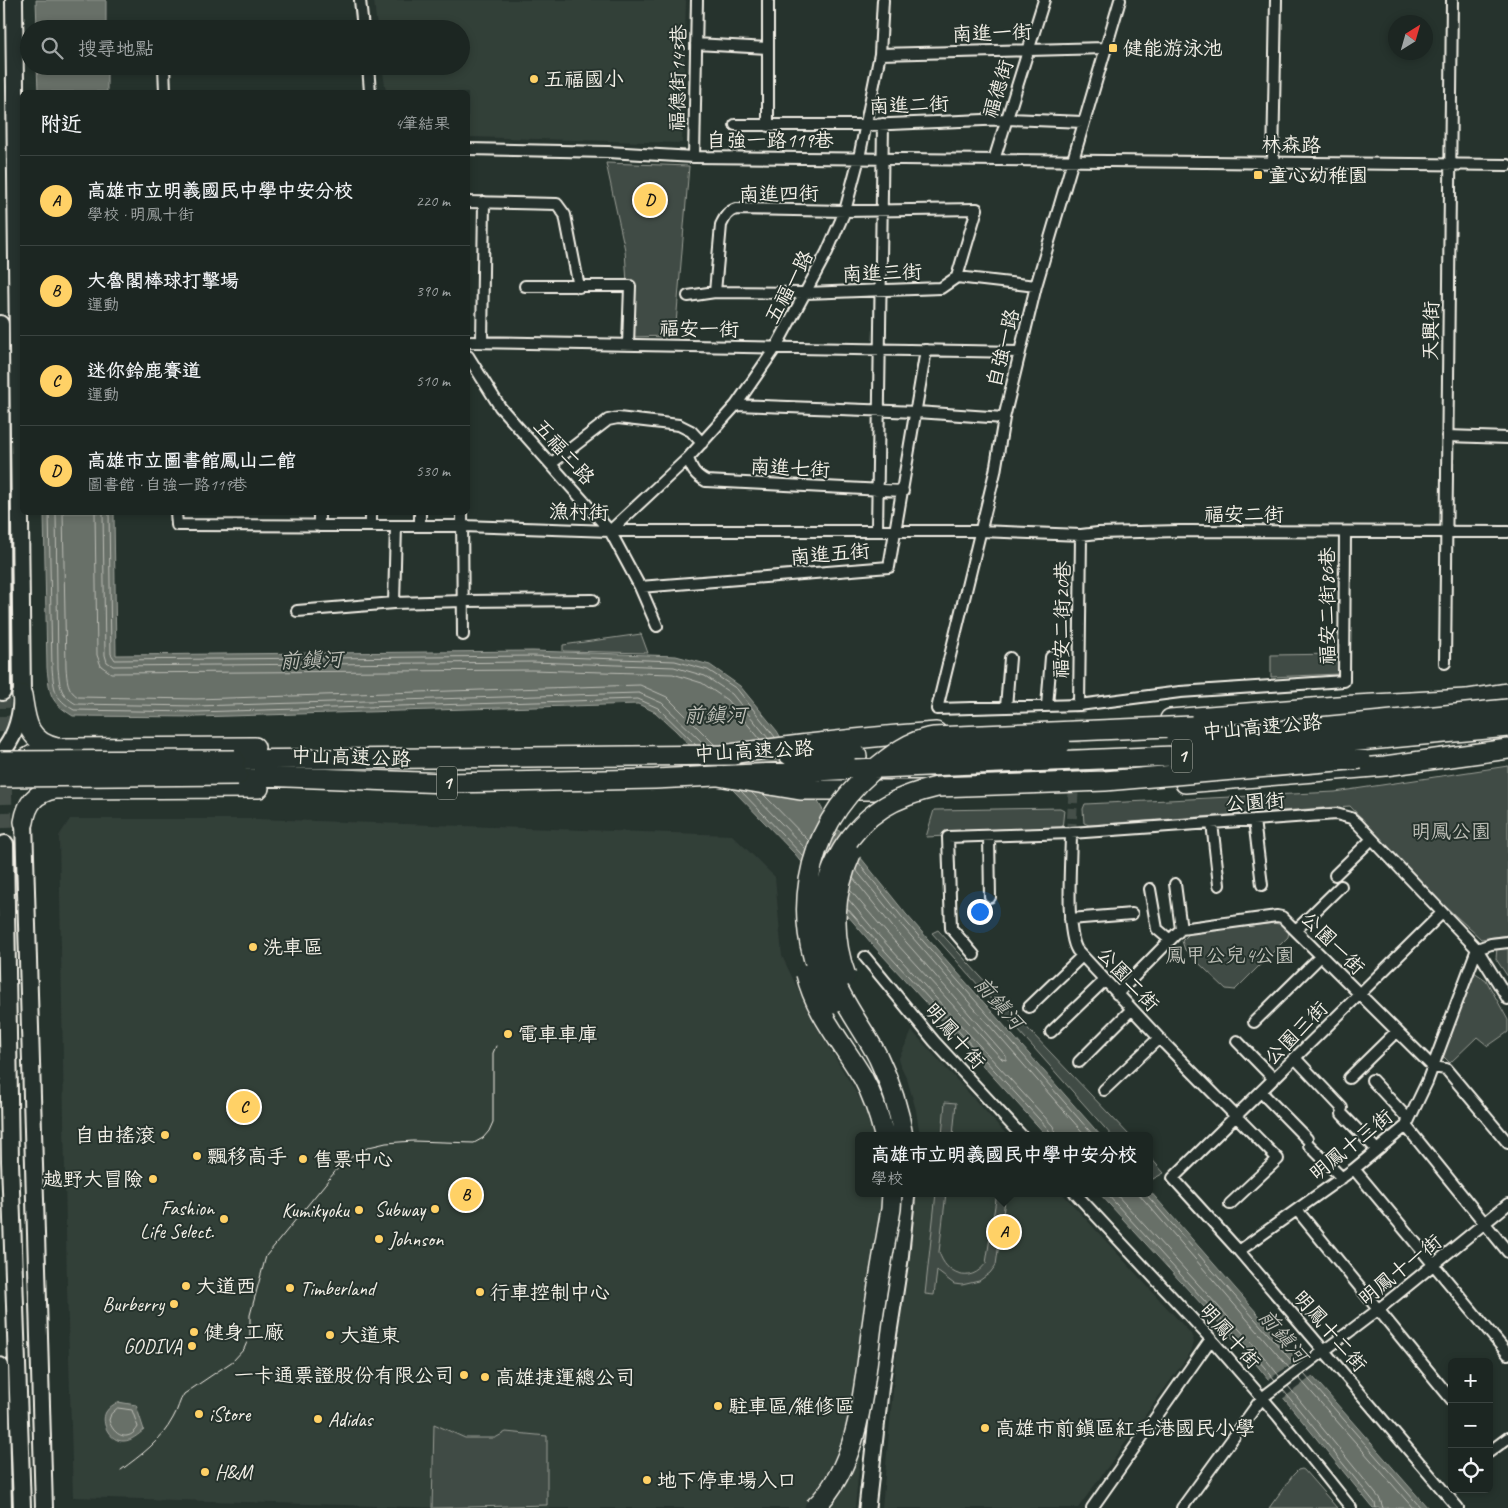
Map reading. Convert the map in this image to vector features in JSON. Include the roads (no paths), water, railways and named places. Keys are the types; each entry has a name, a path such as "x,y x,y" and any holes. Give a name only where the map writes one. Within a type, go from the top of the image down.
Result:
{"highway":[{"path":"883,1132 876,1106 867,1087 825,1018 810,989 799,947 795,918 805,852 820,820 830,803 869,762 888,750 922,738 1288,721 1422,706 1508,693"},
{"path":"22,695 26,720 30,730 36,738 48,746 59,748"},
{"path":"723,755 861,737 948,731 1069,727 1337,706 1466,699"},
{"name":"中山高速公路","path":"0,777 432,758 723,755 857,756 1236,734 1508,709"},
{"name":"中山高速公路","path":"0,761 237,768 446,783 655,779 855,768 1222,754 1508,727"},
{"path":"894,1132 892,1118 885,1095 819,976 810,946 806,906 811,871 824,831 848,794 890,756 922,738"},
{"path":"902,1132 895,1099 884,1071 836,985 826,957 822,938 822,904 828,876 849,840 862,825 881,809 897,799 912,793 944,787 1105,780 1361,759 1508,740"},
{"path":"0,781 16,765 30,755 42,750 59,748 307,747 432,758"},
{"path":"718,776 800,790 1094,790 1385,766 1508,749"},
{"path":"24,822 26,809 33,800 43,791 55,789 307,787 446,783"},
{"path":"909,1132 906,1110 893,1069 854,996 838,954 836,929 837,900 841,880 851,855 870,829 895,808 910,799 944,787"},
{"path":"814,1508 835,1481 854,1435 863,1392 892,1197"},
{"path":"826,1508 834,1499 852,1470 863,1434 879,1320 901,1197"}],"main road":[{"path":"14,0 22,695"},
{"path":"0,324 2,692"},
{"path":"24,822 44,1508"},
{"path":"5,844 10,1171 22,1508"},
{"path":"0,1366 3,1508"}],"street":[{"path":"360,0 363,20"},
{"name":"福德街143巷","path":"694,157 697,0"},
{"path":"768,0 768,126"},
{"name":"五福一路","path":"610,532 688,458 736,405 776,348 827,252 845,211 867,125 880,54 883,0"},
{"name":"福德街","path":"994,160 1044,0"},
{"name":"自強一路","path":"1006,707 937,709 995,472 1004,418 1036,286 1120,0"},
{"path":"1273,162 1276,0"},
{"name":"天興街","path":"1445,663 1452,0"},
{"path":"696,44 768,48"},
{"name":"南進一街","path":"880,54 1105,48"},
{"path":"164,75 165,90"},
{"path":"369,75 370,90"},
{"name":"南進二街","path":"735,125 867,125 1007,119 1083,122"},
{"name":"南進五街","path":"877,531 883,124"},
{"name":"自強一路119巷","path":"470,149 608,152 694,157 1073,161"},
{"name":"林森路","path":"1073,161 1508,165"},
{"path":"470,202 557,204 565,215 579,286"},
{"path":"482,342 484,202"},
{"name":"南進四街","path":"715,292 721,225 724,217 729,212 736,209 882,210"},
{"path":"882,210 977,209 957,277 1036,286"},
{"name":"南進三街","path":"805,294 941,288 957,277"},
{"path":"525,286 630,286 628,345"},
{"path":"688,296 715,292 805,294"},
{"name":"福安一街","path":"470,342 1020,352"},
{"name":"南進五街","path":"640,586 889,567 917,412 926,350"},
{"name":"五福二路","path":"470,359 500,407 552,463 610,532 640,586 657,626"},
{"path":"736,405 917,412 1004,418"},
{"path":"552,463 608,420 618,418 679,425 702,443"},
{"path":"1448,436 1508,438"},
{"name":"南進七街","path":"688,458 692,471 706,481 902,491"},
{"name":"漁村街","path":"176,515 177,524 462,526 610,532 980,531"},
{"path":"319,515 320,526"},
{"path":"371,515 371,526"},
{"path":"420,515 420,526"},
{"path":"462,515 463,635"},
{"path":"394,603 396,526"},
{"name":"福安二街","path":"980,531 1081,536 1098,532 1508,532"},
{"name":"福安二街86巷","path":"1079,705 1180,692 1344,681 1345,532"},
{"name":"福安二街20巷","path":"1079,705 1081,536"},
{"path":"297,610 394,603 593,600"},
{"path":"1047,706 1051,657"},
{"path":"1010,658 1006,707 1079,705"},
{"path":"0,755 9,744 16,729 21,710 22,695"},
{"name":"公園街","path":"974,955 950,928 948,837 1071,833 1343,814 1351,818 1372,839 1477,949 1508,999"},
{"path":"1254,820 1262,885"},
{"path":"1212,823 1219,885"},
{"name":"公園二街","path":"1071,833 1070,920 1073,943 1082,956 1117,994 1278,1159 1230,1204"},
{"path":"989,836 990,897"},
{"path":"1335,875 1372,839"},
{"path":"1117,994 1181,929 1175,884"},
{"path":"1296,930 1341,886"},
{"path":"1150,889 1156,928 1170,940"},
{"path":"1070,920 1132,914"},
{"name":"公園三街","path":"1173,1178 1442,914"},
{"name":"公園一街","path":"1181,929 1277,916 1282,917 1433,1067 1446,1069 1508,1143"},
{"path":"1477,949 1491,944 1508,942"},
{"name":"明鳳十三街","path":"1238,1251 1354,1169 1408,1123 1433,1067 1477,949"},
{"path":"1029,1007 1082,956"},
{"path":"1254,1022 1321,956"},
{"name":"明鳳十街","path":"865,957 934,1042 1018,1132"},
{"path":"1051,1032 1105,980"},
{"path":"1079,1062 1132,1009"},
{"path":"1349,1078 1397,1031"},
{"path":"1104,1090 1159,1038"},
{"path":"1237,1041 1274,1078"},
{"path":"1295,1058 1377,1150"},
{"path":"1372,1080 1408,1123 1508,1252"},
{"path":"1261,1092 1342,1178"},
{"path":"1354,1169 1508,1354"},
{"name":"明鳳十二街","path":"1173,1178 1458,1508"},
{"path":"860,1508 861,1470 876,1384 884,1306 890,1229 887,1197"},
{"path":"867,1508 881,1383 900,1260 907,1197"},
{"name":"明鳳十街","path":"1079,1197 1266,1395 1277,1415 1351,1508"},
{"name":"明鳳十一街","path":"1182,1508 1266,1395 1325,1352 1508,1204"},
{"path":"1297,1210 1448,1395"},
{"path":"1092,1508 1212,1340"},
{"path":"1493,1448 1508,1438"},
{"path":"1442,1488 1448,1483"}],"water":[{"path":"36,0 106,0 106,20 37,20"},
{"path":"37,75 107,75 107,90 38,90"},
{"name":"前鎮河","path":"44,515 114,515 116,655 533,651 676,656 710,665 740,686 777,731 824,812 906,914 1097,1132 1043,1132 872,944 795,854 675,730 655,712 638,704 196,717 73,716 59,706 52,696 47,668"},
{"name":"前鎮河","path":"1153,1195 1428,1508 1373,1508 1251,1358 1103,1197 1153,1197"},
{"path":"118,1402 136,1405 144,1430 127,1441 114,1438 105,1426 104,1416 106,1412"}],"tunnel":[{"path":"2,692 5,844"},
{"path":"1071,833 1079,705"}],"tram line":[{"path":"121,1470 163,1434 175,1415 184,1394 233,1361 244,1349 250,1335 250,1315 266,1256 343,1162 369,1147 386,1143 413,1141 474,1143 483,1138 493,1122 493,1053 496,1046"}],"place":[{"name":"健能游泳池","path":"1113,48"},
{"name":"五福國小","path":"534,79"},
{"name":"童心幼稚園","path":"1258,175"},
{"name":"高雄市立圖書館鳳山二館","path":"650,200"},
{"name":"洗車區","path":"253,947"},
{"name":"電車車庫","path":"508,1034"},
{"name":"迷你鈴鹿賽道","path":"244,1107"},
{"name":"自由搖滾","path":"165,1135"},
{"name":"飄移高手","path":"197,1156"},
{"name":"售票中心","path":"303,1159"},
{"name":"越野大冒險","path":"153,1179"},
{"name":"大魯閣棒球打擊場","path":"466,1195"},
{"name":"Subway","path":"435,1209"},
{"name":"Kumikyoku","path":"359,1210"},
{"name":"Fashion Life Select.","path":"224,1219"},
{"name":"高雄市立明義國民中學中安分校","path":"1004,1232"},
{"name":"Johnson","path":"379,1239"},
{"name":"大道西","path":"186,1286"},
{"name":"Timberland","path":"290,1288"},
{"name":"行車控制中心","path":"480,1292"},
{"name":"Burberry","path":"174,1304"},
{"name":"健身工廠","path":"194,1332"},
{"name":"大道東","path":"330,1335"},
{"name":"GODIVA","path":"192,1346"},
{"name":"一卡通票證股份有限公司","path":"464,1375"},
{"name":"高雄捷運總公司","path":"485,1377"},
{"name":"駐車區/維修區","path":"718,1406"},
{"name":"iStore","path":"199,1414"},
{"name":"Adidas","path":"318,1419"},
{"name":"高雄市前鎮區紅毛港國民小學","path":"985,1428"},
{"name":"H&M","path":"205,1472"},
{"name":"地下停車場入口","path":"647,1480"}],"park label":[{"name":"明鳳公園","path":"1451,831"},
{"name":"鳳甲公兒4公園","path":"1230,955"}]}
